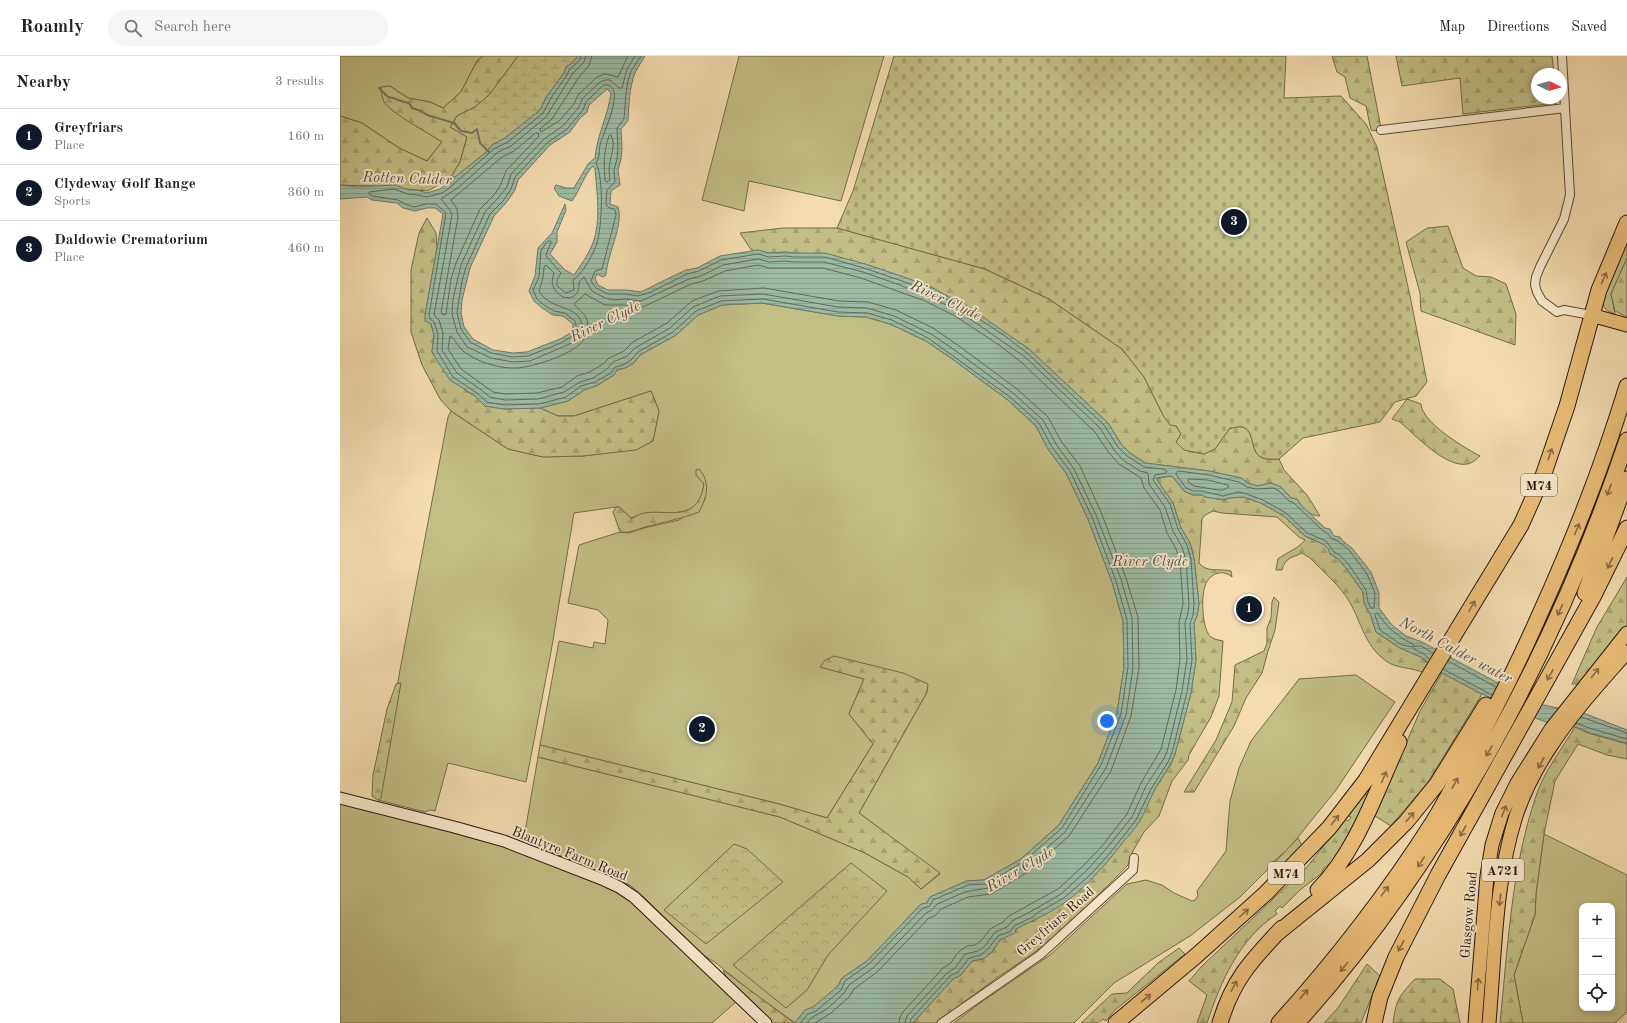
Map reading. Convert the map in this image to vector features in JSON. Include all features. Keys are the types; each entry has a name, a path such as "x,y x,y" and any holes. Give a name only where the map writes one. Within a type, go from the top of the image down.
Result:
{"highway":[{"name":"M74","path":"1116,1023 1196,956 1266,893 1329,828 1366,780 1422,691 1521,526 1540,483 1567,406 1599,290 1627,223"},
{"name":"M74","path":"1297,1023 1347,964 1410,879 1443,830 1508,717 1508,689 1582,519 1627,386"},
{"name":"M74","path":"1275,935 1368,860 1406,822 1437,784 1495,701 1508,689 1554,624 1581,563 1627,440"},
{"path":"1561,655 1627,479"},
{"path":"1374,1023 1380,997 1396,957 1438,875 1594,595 1627,528"},
{"name":"M74","path":"1220,1023 1226,1003 1238,980 1256,954 1323,885 1344,857 1369,811 1422,691"},
{"name":"M74","path":"1279,1023 1336,956 1413,851 1437,814 1495,701"}],"main road":[{"path":"1591,315 1625,324"},
{"name":"A721","path":"1489,1023 1502,880 1509,840 1516,815 1556,730 1576,705 1627,633"},
{"name":"A721","path":"1576,705 1627,652"},
{"name":"Glasgow Road","path":"1475,1023 1487,876 1492,845 1502,813 1512,793 1526,768 1556,730"},
{"name":"Blantyre Farm Road","path":"340,798 494,838 619,887 634,897 766,1023"}],"street":[{"path":"1562,56 1570,195 1564,219 1536,276 1535,285 1542,301 1557,312 1564,310 1591,315"},
{"path":"1381,130 1565,108"},
{"name":"Greyfriars Road","path":"942,1023 1040,955 1133,870 1134,858"}],"green space":[{"path":"340,56 483,56 477,61 461,92 443,108 430,102 408,98 390,86 392,110 442,142 427,161 399,148 362,123 340,116"},
{"path":"483,56 518,56 490,94 475,107 457,116 451,127 467,137 460,162 451,177 428,191 373,186 340,185 340,116 362,123 399,148 427,161 442,142 402,118 388,107 383,100 381,87 390,86 408,98 430,102 443,108 461,92 477,61"},
{"path":"518,56 578,56 566,67 564,73 547,96 540,110 505,138 492,145 485,153 456,177 451,177 460,162 467,137 450,127 457,116 475,107 490,94"},
{"path":"739,56 884,56 841,201 749,181 744,211 702,200"},
{"path":"894,56 1286,56 1284,98 1341,96 1366,124 1377,147 1410,296 1427,382 1416,396 1395,402 1380,422 1303,438 1279,459 1267,459 1259,456 1254,447 1250,433 1243,427 1230,428 1215,449 1204,454 1184,450 1176,442 1181,434 1176,426 1170,425 1164,417 1144,377 1122,349 1049,299 985,269 837,228 853,191"},
{"path":"1332,56 1367,56 1381,128 1377,131 1371,130 1366,106 1350,98 1345,77 1337,72"},
{"path":"1396,56 1552,56 1553,68 1531,68 1531,104 1548,104 1463,114 1460,78 1402,86"},
{"path":"427,218 436,233 437,248 425,315 431,324 434,335 432,352 436,359 465,390 475,396 485,406 504,409 540,408 558,416 574,416 651,391 659,411 653,441 636,450 583,456 543,457 508,449 451,411 440,399 422,365 411,332 411,270 419,233"},
{"path":"1448,226 1463,268 1476,276 1491,277 1506,284 1516,314 1515,345 1421,311 1420,293 1406,242 1427,228"},
{"path":"783,228 837,228 985,269 1049,299 1122,349 1144,377 1164,417 1176,426 1181,434 1176,442 1184,450 1204,454 1215,449 1230,428 1243,427 1250,433 1254,447 1259,456 1267,459 1279,459 1284,470 1307,495 1320,516 1310,513 1297,499 1291,498 1281,487 1271,483 1257,486 1248,483 1241,478 1209,471 1145,463 1130,453 1121,444 1108,423 1029,349 960,302 931,287 865,264 786,252 769,253 758,250 752,251 740,233"},
{"path":"1627,243 1627,258 1611,294 1615,314 1604,307 1603,299"},
{"path":"1627,258 1627,317 1615,311 1611,294"},
{"path":"762,303 838,316 866,317 890,324 926,341 1008,400 1036,426 1048,449 1066,473 1088,519 1112,582 1123,621 1124,667 1117,713 1098,763 1059,825 1021,859 984,880 967,881 930,897 927,903 921,904 867,961 842,978 838,986 813,1008 805,1010 795,1023 748,989 716,963 703,955 631,886 618,879 531,844 525,832 538,757 780,817 865,853 908,877 921,889 940,874 859,813 927,692 821,667 864,679 849,714 873,744 827,818 779,804 540,745 559,641 593,648 594,642 605,644 608,620 598,610 568,603 579,545 620,532 629,533 679,520 705,500 704,484 702,496 696,505 691,509 684,511 649,513 631,518 619,507 574,513 551,652 526,782 448,763 435,811 430,810 425,812 378,800 400,670 448,417 451,411 508,449 543,457 583,456 636,449 653,441 659,411 651,391 574,416 558,416 540,408 568,401 584,390 596,386 614,375 617,370 634,363 640,355 676,335 698,315 722,305"},
{"path":"1407,399 1421,404 1423,411 1436,427 1455,441 1480,456 1469,464 1459,464 1450,461 1422,442 1400,422 1392,419"},
{"path":"699,469 705,480 706,495 699,512 686,517 632,531 620,532 613,512 616,507 619,507 631,518 633,518 652,512 674,513 693,507 700,499 704,484 696,475 696,470"},
{"path":"1170,476 1173,477 1184,491 1193,495 1202,495 1205,497 1224,500 1243,497 1261,503 1284,516 1305,536 1323,544 1329,550 1330,554 1337,558 1346,568 1363,592 1364,603 1371,616 1376,632 1400,648 1421,657 1428,664 1424,673 1390,664 1379,655 1368,641 1346,596 1310,558 1302,553 1287,560 1282,570 1276,570 1278,559 1299,546 1305,540 1299,537 1277,517 1213,511 1205,515 1202,519 1199,563 1209,569 1231,571 1232,577 1228,574 1220,573 1210,578 1205,586 1203,598 1204,621 1208,633 1212,638 1223,641 1219,696 1211,717 1189,755 1188,760 1172,781 1159,816 1144,832 1133,851 1128,865 1071,923 1035,952 998,977 936,1023 913,1023 953,979 961,975 972,961 983,959 991,953 1000,940 1016,929 1029,922 1035,921 1039,916 1067,901 1093,877 1113,855 1171,764 1191,693 1196,660 1194,623 1199,604 1194,558 1190,543 1181,528 1173,503 1156,479"},
{"path":"1627,577 1627,629 1580,684 1572,684 1597,627"},
{"path":"1274,597 1279,602 1275,630 1262,673 1246,698 1234,726 1194,792 1184,792 1216,740 1232,702 1235,665 1264,651 1267,643 1267,628 1271,618 1272,602"},
{"path":"834,656 903,673 928,684 927,692 859,813 940,873 921,889 908,877 865,853 780,817 538,757 540,745 779,804 827,818 873,744 849,714 864,679 820,667 825,660"},
{"path":"1442,673 1482,694 1428,782 1391,826 1375,816 1420,711"},
{"path":"1356,675 1395,702 1336,790 1286,852 1271,863 1268,869 1240,897 1190,936 1114,983 1074,1023 954,1023 980,1003 1050,955 1127,884 1146,880 1162,885 1174,893 1192,901 1195,900 1198,896 1197,891 1226,851 1230,801 1239,768 1251,741 1299,679"},
{"path":"401,683 381,798 378,800 372,796 373,775 387,709 396,684"},
{"path":"1575,727 1588,733 1627,744 1627,759 1607,755 1578,744 1555,781 1544,834 1536,894 1535,915 1514,975 1523,1023 1500,1023 1512,908 1521,852 1528,824 1539,787"},
{"path":"1364,794 1369,796 1334,860 1324,868 1322,873 1300,890 1282,908 1280,906 1275,911 1277,914 1252,936 1242,948 1225,977 1207,1023 1197,1023 1207,995 1189,981 1202,966 1307,867 1345,819 1348,821 1351,817 1347,815"},
{"path":"340,802 503,846 604,884 625,896 737,1001 712,1023 340,1023"},
{"path":"1544,834 1627,875 1627,1012 1615,1023 1523,1023 1514,975 1535,915 1536,894"},
{"path":"1298,838 1303,848 1273,878 1268,869 1271,863 1277,860"},
{"path":"734,844 747,849 783,882 706,944 664,910"},
{"path":"851,863 887,891 828,955 807,990 786,1008 733,965"},
{"path":"1179,948 1185,954 1115,1010 1106,1021 1103,1019 1098,1023 1081,1023 1112,994 1127,993 1158,963"},
{"path":"1367,964 1380,976 1361,1023 1324,1023 1338,1008"},
{"path":"723,970 794,1023 772,1023 726,976"},
{"path":"1415,979 1440,979 1453,989 1460,1023 1393,1023 1395,1009 1399,999"}],"water":[{"name":"River Clyde","path":"578,56 645,56 633,79 628,121 621,129 622,148 618,170 620,185 611,191 610,204 618,207 619,222 606,275 603,277 597,274 595,278 598,285 608,290 641,292 686,270 697,268 720,256 758,250 769,253 825,253 865,264 931,287 956,301 960,301 1029,349 1108,423 1121,444 1130,453 1145,463 1209,471 1241,478 1248,483 1257,486 1271,483 1281,487 1291,498 1297,499 1300,504 1325,528 1330,529 1334,536 1340,537 1352,548 1371,572 1379,593 1379,608 1392,625 1406,636 1422,642 1539,704 1586,714 1627,730 1627,743 1590,733 1576,727 1546,722 1532,717 1482,694 1442,673 1421,657 1400,648 1376,632 1371,616 1364,603 1363,592 1346,568 1337,558 1330,554 1329,550 1323,544 1305,536 1284,516 1261,503 1243,497 1224,500 1205,497 1202,495 1193,495 1184,491 1173,477 1156,478 1173,503 1181,528 1190,543 1194,558 1199,604 1194,623 1196,660 1191,693 1175,754 1134,830 1090,880 1067,901 1055,909 1016,929 1015,933 1000,940 991,953 983,959 972,961 961,975 953,979 913,1023 795,1023 805,1010 813,1007 838,986 842,978 867,961 921,904 927,903 930,897 967,881 984,880 1021,859 1059,825 1098,763 1117,713 1124,667 1123,621 1112,582 1088,519 1066,473 1048,449 1036,426 1008,400 951,358 926,341 890,324 866,317 838,316 762,303 722,305 698,315 676,335 640,355 634,363 617,370 614,375 596,386 584,390 568,401 540,408 504,409 485,406 475,396 450,380 432,351 434,335 431,324 425,321 443,214 435,208 415,211 403,208 397,203 372,200 367,197 340,199 340,185 357,187 395,185 409,190 417,190 427,193 440,189 485,153 492,145 505,138 540,110 547,96 564,73 566,67","holes":["607,89 611,93 595,158 588,164 574,188 566,188 556,185 554,188 559,196 572,201 593,166 595,169 598,206 597,225 593,243 587,256 574,275 565,270 550,254 557,242 557,232 566,210 565,204 552,233 538,248 535,276 529,291 534,301 542,308 553,315 563,316 573,324 573,328 569,334 560,339 527,352 513,353 493,350 473,339 464,327 461,313 462,300 470,268 494,216 515,190 518,180 550,145 570,132 580,118 587,112 589,105"]}],"waterway":[{"path":"379,88 388,97 409,103 412,108 427,115 454,123 461,131 472,133 477,129 480,143 489,152"}],"place":[{"name":"Daldowie Crematorium","path":"1234,222"},
{"name":"Greyfriars","path":"1249,609"},
{"name":"Clydeway Golf Range","path":"702,729"}],"water label":[{"name":"Rotten Calder","path":"407,178"},
{"name":"North Calder water","path":"1456,650"}]}
